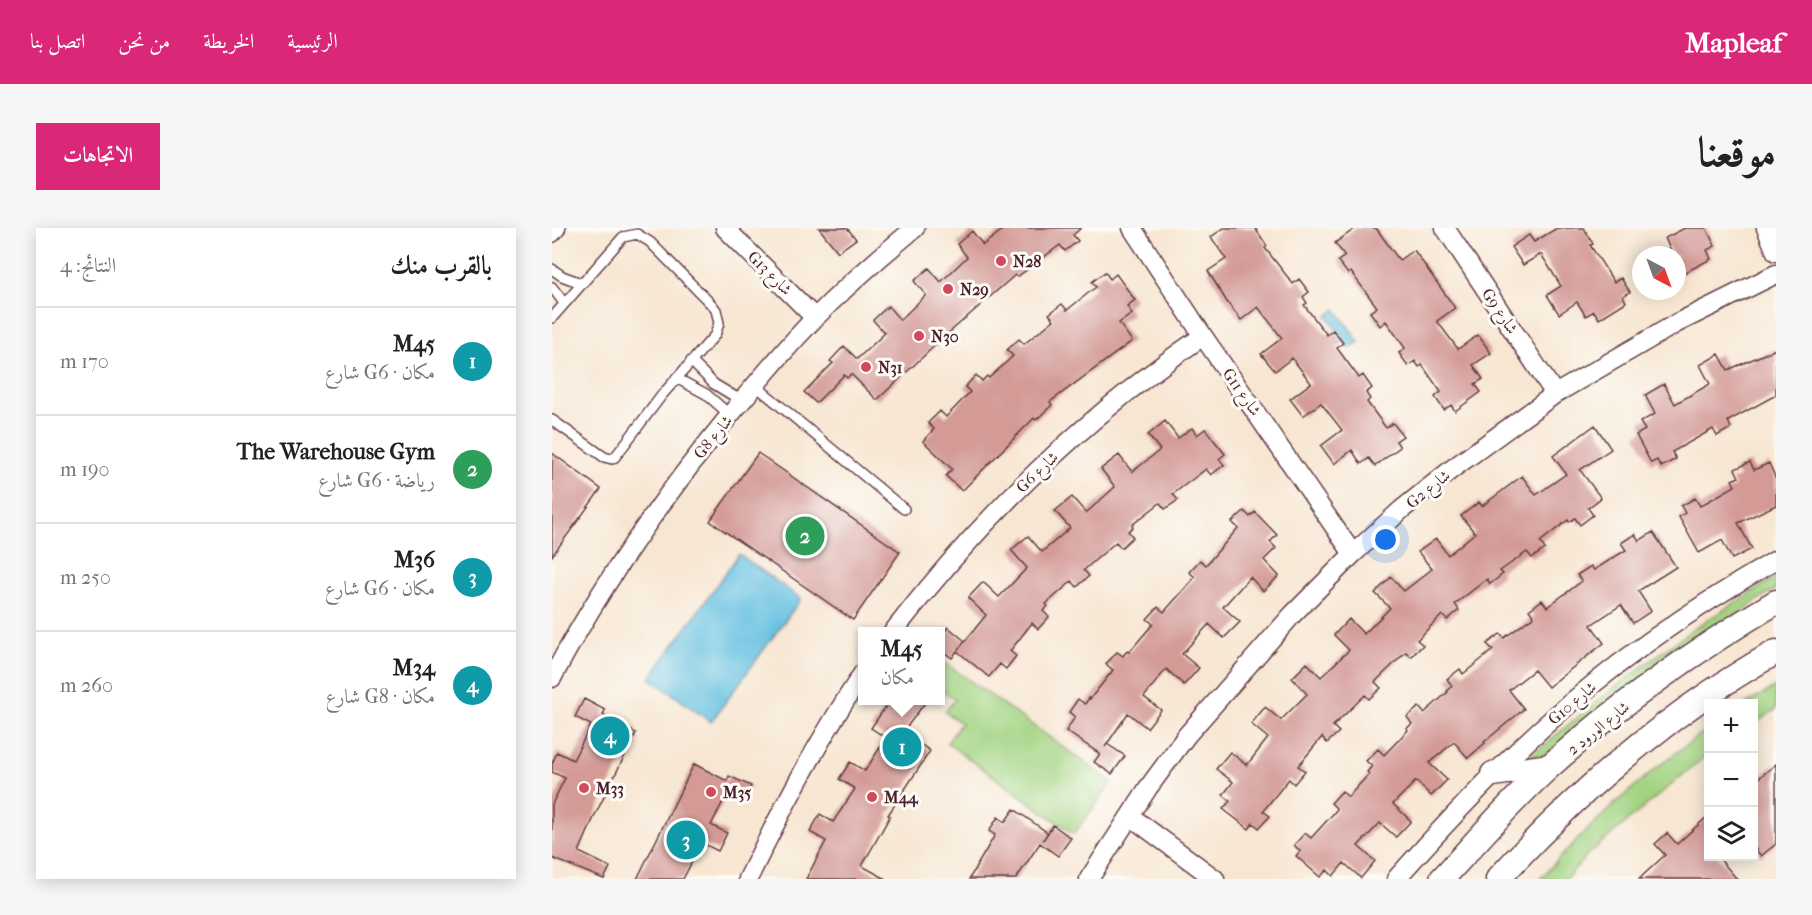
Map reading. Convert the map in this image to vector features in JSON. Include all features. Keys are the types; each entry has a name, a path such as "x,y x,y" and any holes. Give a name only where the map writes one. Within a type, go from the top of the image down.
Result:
{"street":[{"path":"552,233 556,228"},
{"name":"G13 شارع","path":"725,228 814,318"},
{"name":"G8 شارع","path":"552,678 627,554 664,500 736,408 814,318 915,228"},
{"name":"G11 شارع","path":"1132,228 1203,336 1353,554"},
{"name":"G9 شارع","path":"1444,228 1555,394"},
{"path":"1766,228 1776,252"},
{"name":"G2 شارع","path":"1089,879 1167,761 1223,693 1293,614 1401,510 1452,469 1555,394 1677,323 1776,274"},
{"name":"G6 شارع","path":"897,627 928,587 1014,493 1046,462 1114,403 1203,336"},
{"name":"G10 شارع","path":"1396,879 1492,774 1597,681 1711,599 1776,560"},
{"name":"شارع الورود 2","path":"1442,879 1490,826 1550,766 1681,664 1776,602"},
{"path":"1498,879 1558,816 1648,738 1706,696 1776,651"},
{"path":"748,879 791,792 831,721 858,680"},
{"path":"1492,774 1550,766"},
{"path":"1130,816 1215,879"}],"lane":[{"path":"552,318 623,237 630,234 644,237 712,305 719,323 714,335 676,378 612,459 604,457 552,420"},
{"path":"552,269 562,276 581,283"},
{"path":"552,287 564,303"},
{"path":"691,361 736,408"},
{"path":"676,378 736,408"},
{"path":"755,385 904,509"}],"green space":[{"path":"1776,577 1776,589 1542,757 1529,757 1614,688 1696,627"},
{"path":"945,663 1112,782 1074,834 947,743 961,723 945,712 955,699 945,692"},
{"path":"1776,687 1776,709 1758,721 1758,699 1754,699"},
{"path":"1704,732 1704,757 1587,855 1566,879 1540,879 1579,838 1663,763"}],"water":[{"path":"1336,309 1359,342 1349,349 1327,316"},
{"path":"739,554 801,599 711,722 650,678"}],"building":[{"path":"819,228 847,228 856,239 838,252"},
{"path":"1005,228 1081,228 1073,235 1078,241 1065,251 1060,245 1017,277 1015,275 877,400 851,374 847,378 844,375 816,403 804,392 833,363 830,361 844,346 857,359 885,333 873,320 888,306 900,320 926,295 914,281 929,268 941,282 967,257 957,244 972,231 983,245"},
{"path":"1224,228 1255,228 1267,246 1265,248 1293,284 1299,279 1309,292 1303,297 1307,303 1304,305 1327,335 1333,330 1343,343 1337,348 1359,378 1363,375 1372,388 1366,393 1370,399 1367,402 1386,428 1393,423 1403,436 1396,441 1400,447 1375,466 1369,458 1361,464 1352,450 1334,464 1321,446 1342,430 1321,403 1303,416 1290,399 1311,383 1292,358 1275,371 1261,354 1282,338 1258,307 1241,320 1227,302 1208,271 1226,259 1211,237"},
{"path":"1356,228 1376,228 1399,260 1414,250 1455,308 1437,321 1458,349 1478,335 1491,353 1473,365 1483,379 1475,384 1481,392 1455,411 1451,405 1444,410 1435,397 1441,392 1422,365 1419,367 1415,361 1408,366 1399,353 1405,348 1386,321 1380,326 1370,312 1377,307 1351,272 1348,274 1338,261 1345,256 1335,243"},
{"path":"1557,228 1584,228 1593,244 1590,245 1614,282 1621,278 1630,292 1623,296 1626,302 1599,319 1594,311 1586,316 1577,302 1559,314 1547,295 1561,286 1541,254 1523,265 1511,247 1529,235 1534,242"},
{"path":"1685,228 1706,228 1715,246 1707,250 1711,259 1686,272 1686,246 1669,246 1665,238"},
{"path":"1105,272 1110,279 1116,274 1135,300 1127,306 1132,314 1119,323 1132,341 1050,402 1052,405 1036,420 1034,418 962,491 946,476 952,469 923,441 934,429 928,423 940,411 946,417 970,392 965,387 976,375 982,381 987,376 989,378 1013,356 1007,350 1019,339 1024,344 1054,320 1049,314 1062,304 1067,310 1096,287 1092,282"},
{"path":"1776,349 1776,395 1728,421 1731,428 1717,436 1713,429 1672,452 1676,459 1661,467 1657,460 1651,463 1636,435 1645,430 1640,422 1655,414 1645,395 1664,384 1675,404 1710,384 1700,365 1719,354 1728,370"},
{"path":"1165,421 1178,438 1192,428 1197,435 1205,429 1225,454 1219,459 1224,465 1211,475 1206,469 1173,494 1178,500 1165,509 1160,503 1132,525 1133,527 1128,531 1133,537 1121,548 1116,542 1084,570 1089,576 1077,587 1072,581 1046,604 1048,606 1043,611 1049,617 1038,629 1032,623 1010,651 1016,656 1006,669 1000,664 989,677 957,651 952,658 945,653 945,631 948,627 965,641 958,650 986,615 968,598 983,582 999,597 1027,568 1011,550 1028,536 1042,552 1070,528 1055,511 1072,497 1086,513 1115,487 1101,469 1119,455 1132,472 1160,450 1148,435"},
{"path":"1595,425 1611,449 1580,470 1601,498 1588,508 1593,515 1580,525 1575,518 1569,522 1568,520 1540,542 1545,549 1532,558 1527,552 1500,571 1503,574 1490,584 1487,579 1455,604 1459,610 1447,620 1442,615 1417,640 1423,645 1411,657 1406,652 1375,682 1381,688 1369,699 1365,695 1333,726 1339,732 1327,743 1322,737 1298,766 1305,771 1294,784 1289,779 1263,811 1270,816 1259,828 1253,823 1249,829 1223,809 1230,801 1223,795 1233,782 1216,769 1230,752 1247,765 1268,738 1251,724 1265,707 1281,720 1307,694 1292,678 1307,663 1321,677 1349,650 1334,635 1349,619 1364,634 1390,608 1375,593 1391,577 1404,591 1432,569 1418,552 1436,539 1448,555 1475,533 1461,516 1479,502 1482,506 1522,476 1536,495 1566,474 1553,456"},
{"path":"552,453 601,489 552,556"},
{"path":"758,453 900,552 853,620 710,521"},
{"path":"1750,462 1754,470 1769,463 1776,479 1776,505 1738,523 1752,549 1732,559 1722,540 1699,553 1679,517 1685,513 1681,506 1695,498 1700,506 1735,486 1732,480 1739,477 1735,469"},
{"path":"1244,511 1250,517 1255,512 1277,535 1270,542 1276,548 1264,560 1279,576 1263,591 1250,577 1223,607 1240,622 1224,638 1209,624 1182,654 1199,668 1184,685 1166,669 1144,697 1161,710 1147,728 1128,713 1107,744 1125,756 1112,774 1094,762 1100,754 1066,731 1075,717 1069,712 1078,699 1085,704 1090,699 1113,670 1106,664 1117,652 1123,656 1127,651 1129,652 1153,624 1147,619 1158,607 1164,612 1195,577 1189,572 1200,560 1206,565 1238,528 1232,522"},
{"path":"1653,532 1676,567 1638,591 1651,611 1633,623 1621,605 1591,625 1604,643 1548,687 1534,670 1509,690 1524,709 1468,758 1454,742 1429,763 1447,780 1431,796 1416,781 1393,804 1411,821 1396,837 1380,823 1358,846 1375,861 1361,878 1344,863 1333,876 1327,870 1320,877 1296,856 1300,851 1294,845 1305,833 1311,838 1337,809 1331,803 1342,791 1348,797 1369,774 1367,772 1372,766 1366,761 1378,749 1384,755 1408,730 1407,728 1412,724 1407,717 1419,707 1424,713 1448,692 1452,686 1447,679 1460,669 1463,674 1493,650 1487,644 1500,634 1504,638 1534,616 1529,610 1542,600 1547,607 1582,581 1577,575 1591,566 1594,570 1626,550 1621,543 1635,534 1639,541"},
{"path":"584,699 605,710 603,715 636,733 579,852 610,867 604,879 552,858 552,804 565,778 552,772 552,764 557,752 573,760 591,725 575,717"},
{"path":"887,705 923,705 903,732 930,751 888,815 890,816 862,866 886,879 806,879 826,841 810,832 820,814 833,822 855,789 839,779 850,762 865,771 886,738 871,728"},
{"path":"694,764 727,781 729,776 751,786 742,804 726,796 711,825 727,833 718,851 702,843 683,879 637,879"},
{"path":"1776,764 1776,844 1761,856 1758,852 1758,779"},
{"path":"1014,809 1048,833 1053,825 1071,838 1058,856 1040,843 1016,879 969,879 995,835 989,831 998,817 1005,822"},
{"path":"1704,820 1704,861 1721,861 1737,879 1639,879 1665,855 1655,844 1667,833 1677,844"}],"place":[{"name":"N28","path":"1001,261"},
{"name":"N29","path":"948,289"},
{"name":"N30","path":"919,336"},
{"name":"N31","path":"866,367"},
{"name":"The Warehouse Gym","path":"805,536"},
{"name":"M34","path":"610,736"},
{"name":"M45","path":"902,747"},
{"name":"M33","path":"584,788"},
{"name":"M35","path":"711,792"},
{"name":"M44","path":"872,797"},
{"name":"M36","path":"686,840"}]}
